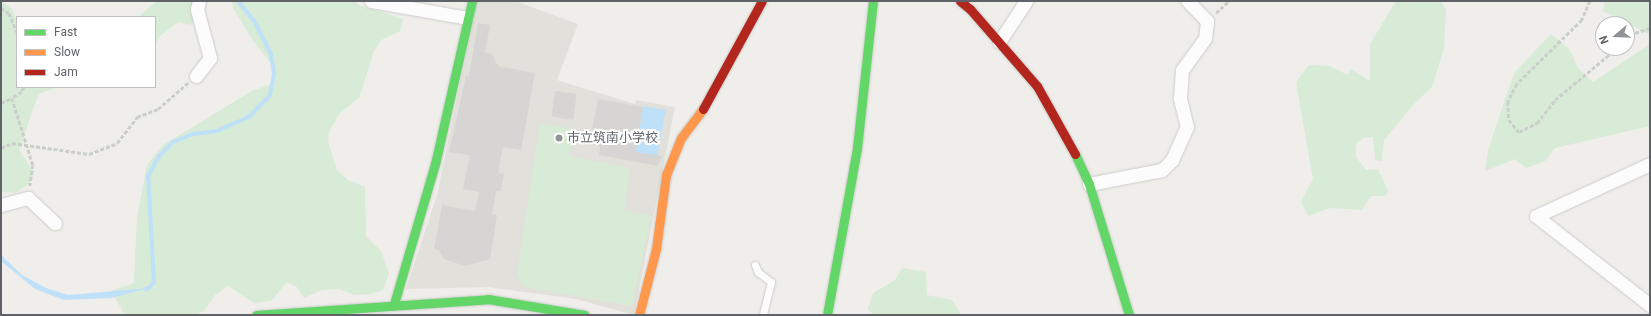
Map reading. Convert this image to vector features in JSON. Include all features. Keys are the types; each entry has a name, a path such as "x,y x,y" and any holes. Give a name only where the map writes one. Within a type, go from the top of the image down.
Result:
{"street":[{"path":"196,76 210,58 197,9 199,1"},
{"path":"371,1 467,18"},
{"path":"394,304 435,164 472,1"},
{"path":"639,315 656,249 666,175 681,138 711,98 762,1"},
{"path":"827,315 856,148 873,1"},
{"path":"960,1 999,42 1036,86 1063,129 1089,184 1129,315"},
{"path":"999,42 1026,1"},
{"path":"1089,184 1162,170 1172,160 1187,127 1180,98 1182,70 1205,38 1207,21 1188,1"},
{"path":"1650,164 1536,216 1650,305"},
{"path":"1,205 28,198 55,223"},
{"path":"256,315 379,310 394,304 488,299 585,315"}],"lane":[{"path":"755,265 758,272 771,282 772,288 763,315"}],"path":[{"path":"1207,21 1229,1"},
{"path":"1590,1 1582,20 1517,84 1508,102 1509,120 1519,132 1537,123 1555,100 1607,56"},
{"path":"1,8 9,13 16,30"},
{"path":"1635,33 1650,28"},
{"path":"1,148 12,143 89,154 117,143 137,117 158,109 196,76"},
{"path":"1,104 22,92 24,88"},
{"path":"12,98 33,165 28,198"}],"shaded area":[{"name":"市立筑南小学校","path":"477,1 515,1 578,24 557,80 635,104 636,100 675,107 634,315 576,299 487,287 406,289 437,195"}],"green space":[{"path":"1,1 12,9 16,19 16,88 55,88 39,94 19,150 34,172 29,184 15,193 1,192"},
{"path":"157,1 204,1 204,16 190,25 178,22 160,36 156,44 156,16 139,16"},
{"path":"232,1 358,1 356,4 403,19 400,31 381,40 374,51 359,98 339,114 329,132 328,141 337,170 348,180 365,187 366,236 381,251 389,274 383,290 371,294 355,295 339,289 322,290 304,298 297,287 287,282 271,301 254,303 228,286 215,295 204,311 194,315 125,315 111,291 134,283 137,217 147,165 163,145 252,91 274,83 276,74 270,62 253,41 233,8"},
{"path":"1396,1 1440,1 1446,10 1444,48 1432,87 1415,103 1384,140 1382,161 1375,160 1373,137 1363,138 1356,144 1356,157 1366,170 1378,169 1388,191 1385,196 1371,196 1362,210 1330,208 1308,216 1301,202 1313,179 1296,82 1309,65 1329,66 1348,75 1351,69 1370,81 1370,44"},
{"path":"1605,1 1650,1 1650,35 1635,27 1635,16 1613,16 1603,11"},
{"path":"1551,34 1569,49 1578,68 1593,82 1632,56 1635,56 1635,54 1650,44 1650,126 1555,148 1545,161 1526,168 1515,159 1485,171 1488,150 1514,73"},
{"path":"540,123 574,129 569,156 630,168 624,210 651,216 632,306 525,287 517,275"},
{"path":"902,268 926,272 927,295 952,300 961,315 873,315 868,309 873,293 895,280"}],"water":[{"path":"643,106 666,110 657,156 635,152"},
{"path":"1,255 22,275 46,288 68,295 149,288 111,298 64,300 35,289 1,261"}],"building":[{"path":"478,23 490,25 485,52 492,54 498,66 535,73 521,150 503,147 498,173 504,174 501,191 496,191 492,214 497,215 490,259 465,266 444,259 439,250 434,249 442,205 475,211 479,192 463,189 470,155 449,152 466,76 469,76"},
{"path":"555,91 577,94 573,120 551,117"},
{"path":"598,99 643,107 636,152 662,156 658,166 599,155 600,146 589,144"}],"waterway":[{"path":"145,289 149,288 154,282 148,176 159,156 173,142 193,134 217,131 249,117 270,95 274,74 271,54 254,21 238,1"}],"traffic: fast":[{"path":"394,304 435,164 472,1"},
{"path":"827,315 857,148 873,1"},
{"path":"1075,154 1089,184 1129,315"},
{"path":"256,315 488,299 585,315"}],"traffic: slow":[{"path":"639,315 656,249 666,175 681,138 703,109"}],"traffic: jam":[{"path":"703,109 762,1"},
{"path":"960,1 970,9 1037,86 1075,154"}],"place":[{"name":"市立筑南小学校","path":"559,138"}]}
